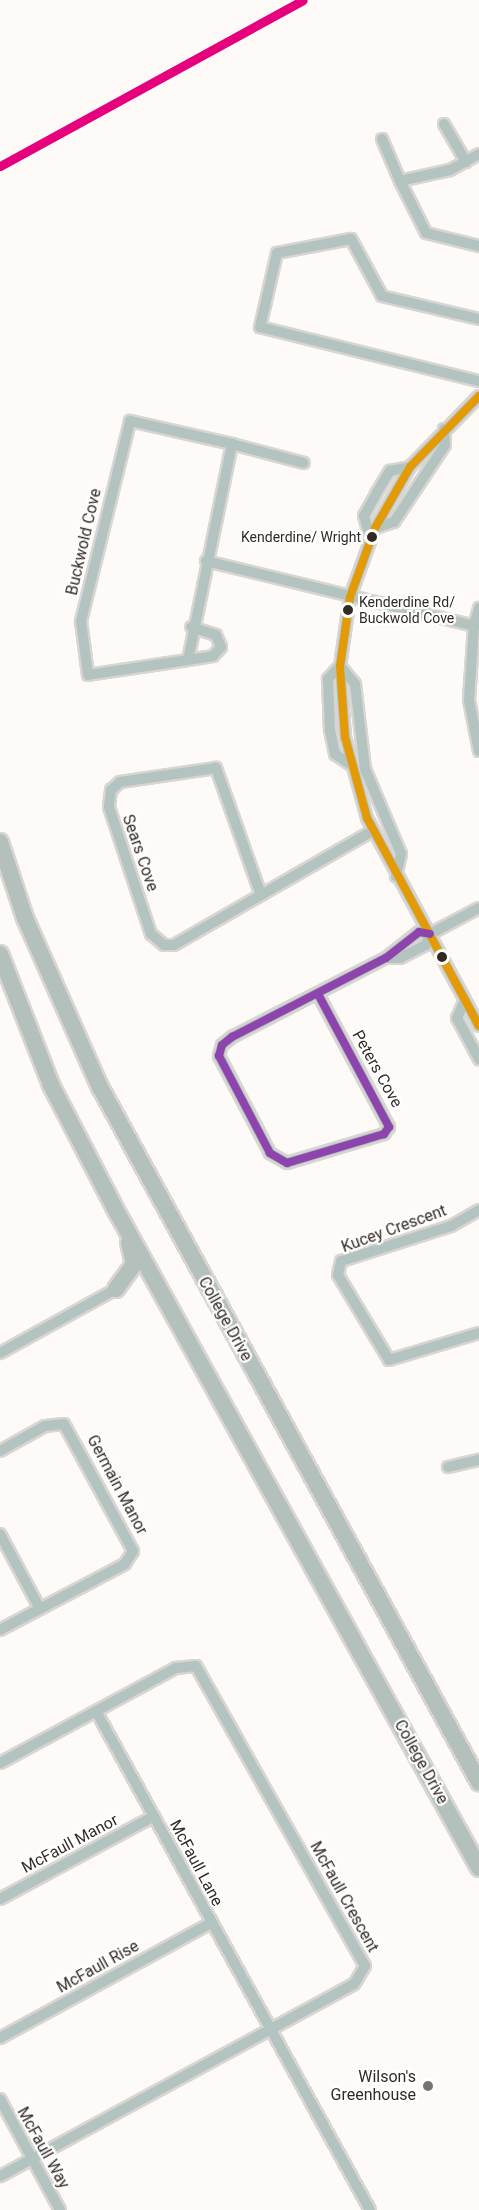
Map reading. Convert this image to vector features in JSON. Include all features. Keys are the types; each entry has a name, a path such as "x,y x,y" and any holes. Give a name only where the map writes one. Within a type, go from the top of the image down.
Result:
{"highway":[{"name":"College Drive","path":"0,842 34,938 100,1087 479,1782"},
{"name":"College Drive","path":"0,954 51,1085 118,1214 479,1870"},
{"path":"116,1289 134,1264 118,1214"},
{"path":"404,1645 479,1768"}],"street":[{"path":"444,124 465,162"},
{"path":"382,139 426,233 479,246"},
{"path":"400,181 465,162 479,154"},
{"path":"479,319 382,296 351,239 277,253 260,327 479,381"},
{"path":"373,533 364,516 390,471 411,467 444,429 479,396"},
{"name":"Buckwold Cove","path":"191,627 216,635 220,647 213,656 88,675 81,621 130,421 304,463"},
{"path":"444,429 445,445 394,522 373,533 350,597 340,666 327,679 330,730 335,754 350,764 372,831 479,1026"},
{"path":"188,660 191,627 232,444"},
{"path":"206,561 350,597 475,634"},
{"path":"478,612 469,700 479,751"},
{"path":"340,666 355,684 365,768 402,854 396,876"},
{"name":"Sears Cove","path":"261,895 216,768 120,782 111,790 109,807 151,934 164,945 261,895 372,831"},
{"path":"430,934 479,908"},
{"name":"Peters Cove","path":"318,993 389,1127 384,1134 287,1163 270,1153 219,1056 232,1037 386,958 400,958 426,945 430,934"},
{"path":"465,1000 457,1018 479,1059"},
{"name":"Kucey Crescent","path":"479,1210 451,1226 341,1261 338,1275 389,1360 479,1333"},
{"path":"0,1353 116,1289"},
{"name":"Germain Manor","path":"0,1451 45,1426 64,1424 132,1544 125,1564 0,1630"},
{"path":"448,1467 479,1461"},
{"path":"0,1534 40,1609"},
{"name":"McFaull Crescent","path":"0,1763 176,1668 202,1669 365,1966 354,1984 0,2176"},
{"name":"McFaull Lane","path":"96,1711 370,2210"},
{"name":"McFaull Manor","path":"0,1899 154,1816"},
{"name":"McFaull Rise","path":"0,2038 211,1923"},
{"name":"McFaull Way","path":"0,2099 60,2210"}],"transit line":[{"path":"0,166 303,0"},
{"path":"479,396 410,467 375,528 350,597 340,666 345,737 367,818 479,1026"},
{"path":"318,994 389,1127 384,1134 287,1163 270,1153 219,1056 222,1045 232,1037 386,958 419,932 430,934"}],"place":[{"name":"Kenderdine/ Wright","path":"372,537"},
{"name":"Kenderdine Rd/ Buckwold Cove","path":"348,610"},
{"name":"Wilson's Greenhouse","path":"428,2086"}]}
